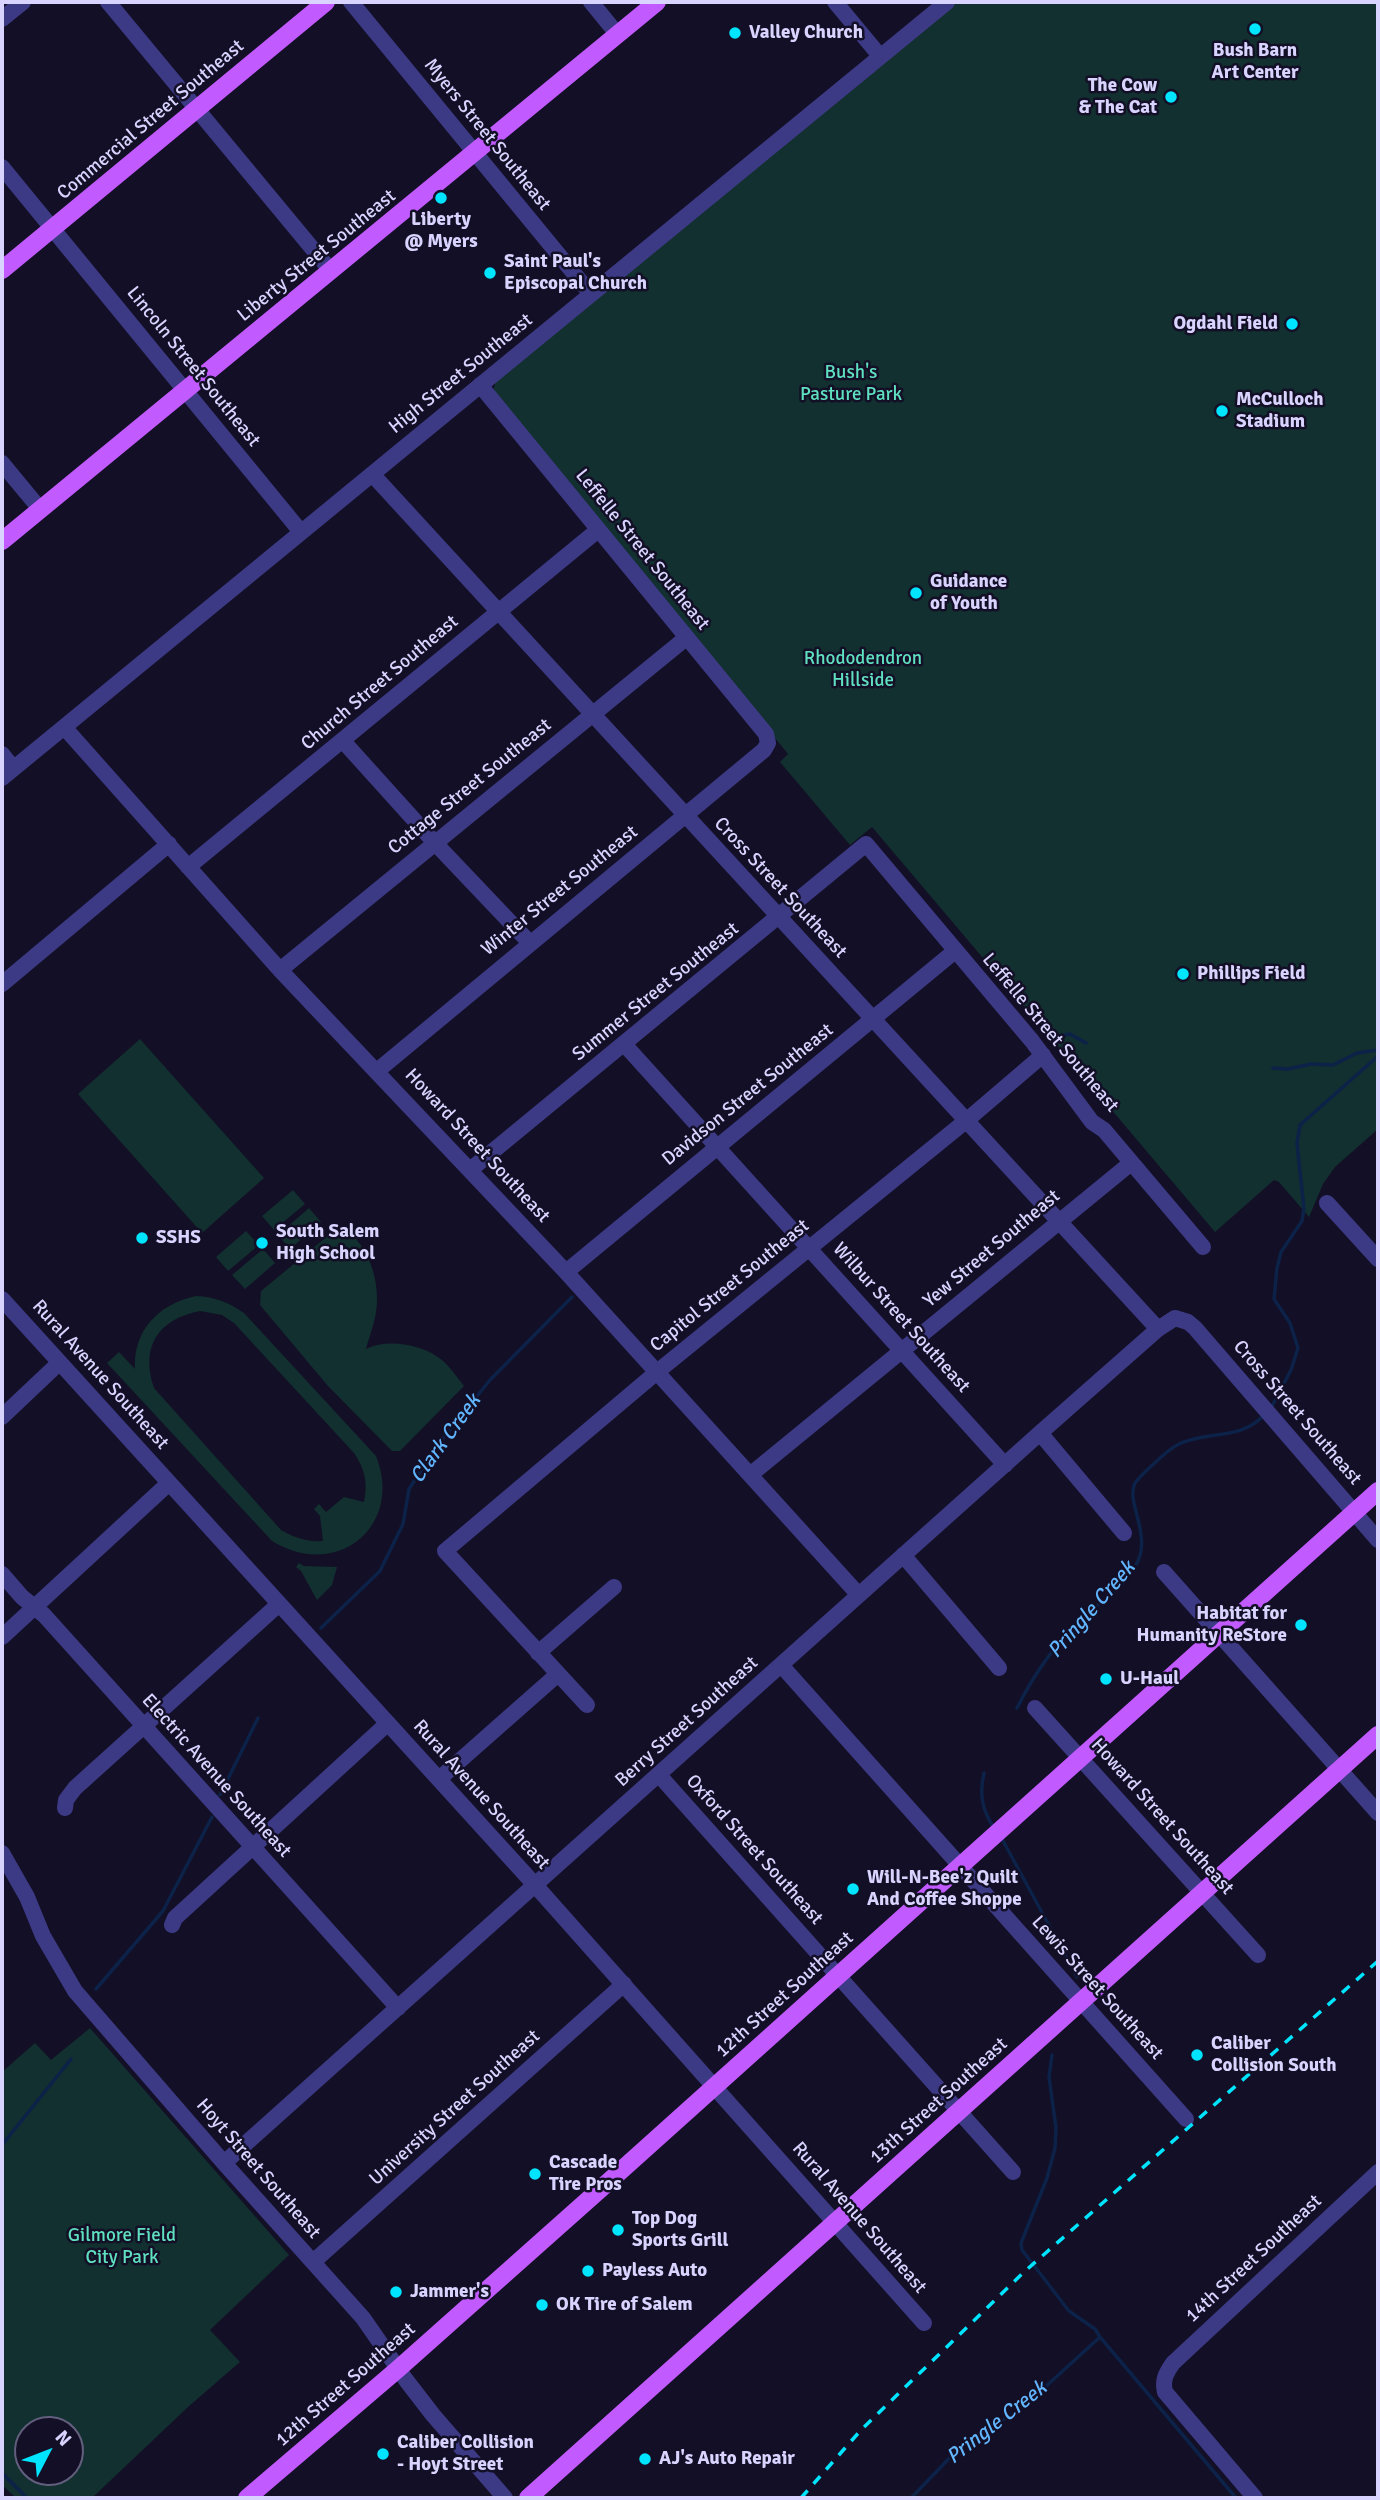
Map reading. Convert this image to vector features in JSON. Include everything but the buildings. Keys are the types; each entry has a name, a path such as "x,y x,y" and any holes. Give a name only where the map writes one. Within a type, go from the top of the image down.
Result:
{"main road":[{"name":"Commercial Street Southeast","path":"2,270 326,2"},
{"name":"Liberty Street Southeast","path":"2,541 657,2"},
{"name":"12th Street Southeast","path":"247,2498 398,2369 1378,1490"},
{"name":"13th Street Southeast","path":"528,2498 1378,1735"}],"street":[{"path":"2,19 23,2"},
{"path":"108,2 331,271"},
{"name":"Myers Street Southeast","path":"351,2 591,294"},
{"path":"591,2 618,35"},
{"path":"835,2 880,56"},
{"name":"High Street Southeast","path":"7,773 947,2"},
{"name":"Lincoln Street Southeast","path":"2,167 301,532"},
{"name":"Leffelle Street Southeast","path":"480,385 766,734 768,743"},
{"path":"2,463 40,509"},
{"name":"Cross Street Southeast","path":"372,474 1158,1329"},
{"name":"Church Street Southeast","path":"188,867 598,530"},
{"name":"Cottage Street Southeast","path":"280,970 687,638"},
{"name":"Howard Street Southeast","path":"64,727 280,970 566,1272 859,1595"},
{"path":"343,741 435,844 530,943"},
{"name":"Winter Street Southeast","path":"377,1071 686,816 768,743"},
{"path":"2,754 7,773"},
{"path":"2,984 169,844"},
{"name":"Leffelle Street Southeast","path":"866,844 1043,1055 1092,1122 1104,1130 1203,1247"},
{"name":"Summer Street Southeast","path":"470,1170 866,844"},
{"name":"Davidson Street Southeast","path":"566,1272 955,951"},
{"name":"Wilbur Street Southeast","path":"624,1044 1004,1465"},
{"name":"Capitol Street Southeast","path":"538,1653 445,1551 657,1372 1043,1055"},
{"name":"Yew Street Southeast","path":"750,1475 1131,1163"},
{"path":"1327,1203 1378,1259"},
{"name":"Rural Avenue Southeast","path":"2,1299 535,1885 925,2323"},
{"name":"Berry Street Southeast","path":"224,2163 1040,1433 1158,1329 1175,1318 1181,1318"},
{"name":"Cross Street Southeast","path":"1181,1318 1195,1328 1378,1540"},
{"path":"2,1417 59,1363"},
{"path":"1040,1433 1124,1533"},
{"path":"2,1637 169,1483"},
{"path":"903,1555 999,1668"},
{"path":"1164,1572 1378,1813"},
{"name":"Electric Avenue Southeast","path":"2,1574 44,1615 398,2008"},
{"path":"587,1706 538,1653 614,1587"},
{"path":"65,1808 65,1800 75,1788 279,1604"},
{"name":"Lewis Street Southeast","path":"781,1665 1186,2119"},
{"path":"439,1779 558,1674"},
{"name":"Howard Street Southeast","path":"1035,1708 1258,1955"},
{"path":"172,1925 175,1918 251,1846 388,1723"},
{"name":"Oxford Street Southeast","path":"659,1775 1013,2172"},
{"name":"Hoyt Street Southeast","path":"2,1853 27,1897 43,1936 75,1991 363,2318 398,2369 455,2442 505,2498"},
{"name":"University Street Southeast","path":"313,2262 624,1984"},
{"name":"14th Street Southeast","path":"1255,2498 1165,2392 1163,2380 1173,2363 1378,2172"}],"green space":[{"name":"Bush's Pasture Park","path":"956,2 1378,2 1378,1129 1335,1167 1323,1184 1309,1217 1279,1182 1274,1180 1215,1232 872,827 850,845 780,762 788,754 493,392 496,380"},
{"path":"140,1039 264,1178 202,1233 78,1094"},
{"path":"293,1190 305,1204 274,1230 262,1216"},
{"path":"309,1208 321,1222 290,1249 278,1235"},
{"path":"341,1225 363,1249 375,1279 377,1307 366,1349 394,1343 425,1350 442,1360 464,1386 400,1451 392,1451 328,1386 260,1305 261,1291"},
{"path":"246,1231 259,1245 228,1271 216,1257"},
{"path":"263,1249 275,1263 245,1289 232,1275"},
{"path":"196,1296 209,1298 227,1303 244,1313 376,1456 382,1481 381,1504 373,1524 359,1540 341,1550 320,1554 296,1552 272,1541 107,1363 119,1352 135,1369 138,1342 144,1331 160,1312","holes":["200,1311 222,1315 234,1323 354,1453 361,1465 365,1476 364,1502 344,1497 326,1512 319,1504 314,1509 320,1516 323,1541 301,1539 281,1530 154,1388 149,1360 151,1348 163,1328 185,1315"]},
{"path":"299,1563 304,1566 337,1567 332,1585 317,1600 296,1567"},
{"name":"Gilmore Field City Park","path":"90,2028 289,2255 210,2330 240,2362 92,2498 16,2498 2,2485 2,2072 35,2043 51,2060"}],"waterway":[{"name":"Clark Creek","path":"1054,1037 1070,1034 1086,1043"},
{"name":"Clark Creek","path":"1273,1068 1333,1065 1357,1053 1378,1050"},
{"name":"Pringle Creek","path":"1271,1408 1291,1370 1298,1348 1290,1323 1274,1299 1281,1252 1302,1221 1304,1209 1297,1143 1300,1125 1378,1056"},
{"name":"Clark Creek","path":"321,1628 380,1571 403,1524 409,1489 440,1442 490,1380 572,1297"},
{"name":"Pringle Creek","path":"1017,1708 1037,1673 1061,1641 1079,1621 1117,1589 1136,1565 1142,1542 1133,1500 1136,1481 1179,1444 1244,1429 1263,1416"},
{"name":"Clark Creek","path":"220,1795 258,1718"},
{"name":"Pringle Creek","path":"984,1773 983,1802 994,1828"},
{"name":"Clark Creek","path":"96,1989 163,1911 212,1817"},
{"name":"Pringle Creek","path":"1001,1837 1077,1977"},
{"name":"Pringle Creek","path":"911,2498 963,2444 1021,2409 1100,2337 1095,2329 1069,2311 1022,2250 1021,2243 1047,2178 1055,2148 1056,2128 1049,2077 1052,2055"},
{"name":"Clark Creek","path":"2,2145 71,2059"},
{"path":"1100,2337 1236,2498"},
{"name":"Clark Creek","path":"2,2473 27,2498"}],"railway":[{"path":"801,2498 861,2430 1024,2272 1378,1961"}],"place":[{"name":"Bush Barn Art Center","path":"1255,29"},
{"name":"Valley Church","path":"735,33"},
{"name":"The Cow & The Cat","path":"1171,97"},
{"name":"Liberty @ Myers","path":"441,198"},
{"name":"Saint Paul's Episcopal Church","path":"490,273"},
{"name":"Ogdahl Field","path":"1292,324"},
{"name":"McCulloch Stadium","path":"1222,411"},
{"name":"Guidance of Youth","path":"916,593"},
{"name":"Phillips Field","path":"1183,974"},
{"name":"SSHS","path":"142,1238"},
{"name":"South Salem High School","path":"262,1243"},
{"name":"Habitat for Humanity ReStore","path":"1301,1625"},
{"name":"U-Haul","path":"1106,1679"},
{"name":"Will-N-Bee'z Quilt And Coffee Shoppe","path":"853,1889"},
{"name":"Caliber Collision South","path":"1197,2055"},
{"name":"Cascade Tire Pros","path":"535,2174"},
{"name":"Top Dog Sports Grill","path":"618,2230"},
{"name":"Payless Auto","path":"588,2271"},
{"name":"Jammer's","path":"396,2292"},
{"name":"OK Tire of Salem","path":"542,2305"},
{"name":"Caliber Collision - Hoyt Street","path":"383,2454"},
{"name":"AJ's Auto Repair","path":"645,2459"}],"park label":[{"name":"Rhododendron Hillside","path":"863,670"}]}
